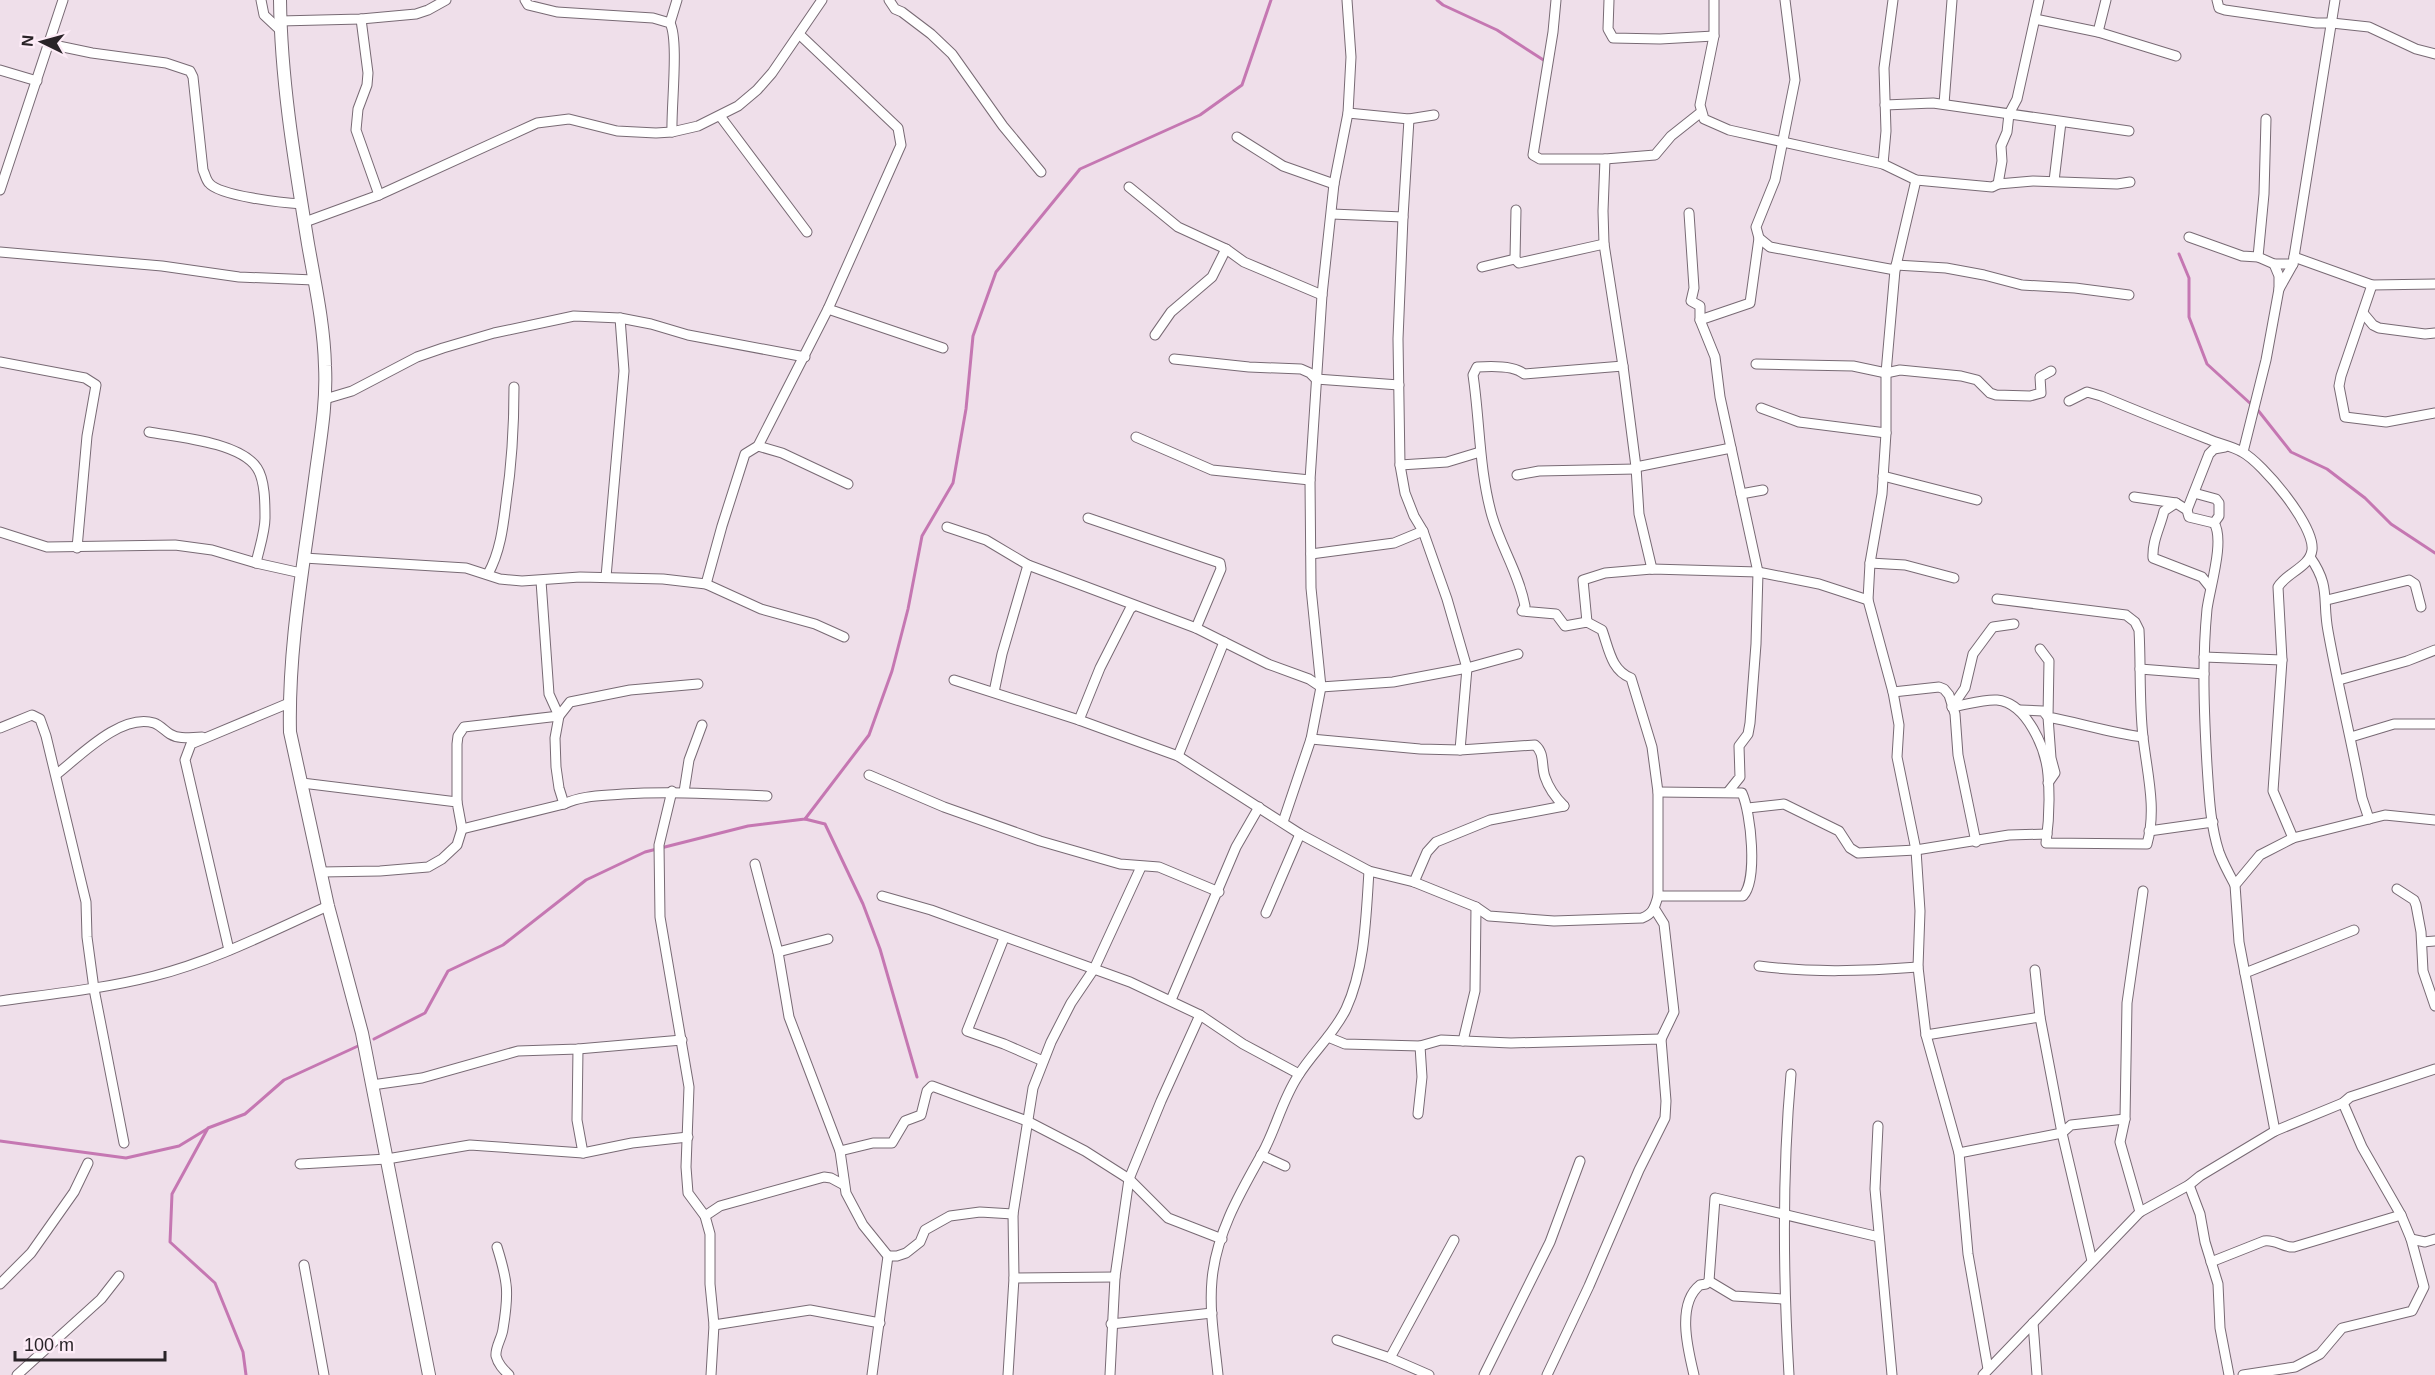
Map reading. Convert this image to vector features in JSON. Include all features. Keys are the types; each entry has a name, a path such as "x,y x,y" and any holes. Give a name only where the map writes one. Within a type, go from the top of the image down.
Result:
{"street":[{"path":"0,190 63,0"},
{"path":"261,0 264,15 280,25 416,14 446,0"},
{"path":"280,0 280,25 292,143 324,356 325,399 301,573 289,703 290,732 328,906 362,1033 429,1375"},
{"path":"525,0 528,5 536,9 653,18 670,23 674,29 675,44 672,132"},
{"path":"670,23 677,0"},
{"path":"889,0 895,9 931,34 952,54 1003,126 1041,172"},
{"path":"1283,822 1311,739 1321,687 1311,588 1310,480 1322,295 1334,184 1348,113 1351,57 1347,0"},
{"path":"1556,0 1533,155 1540,159 1605,159 1655,155 1671,136 1700,113"},
{"path":"1609,0 1608,29 1613,38 1660,39 1714,36"},
{"path":"1714,0 1714,36 1700,113 1704,118 1729,130 1883,164 1916,180 1992,187 1998,184 2033,181 2117,184 2130,182"},
{"path":"1700,320 1750,303 1759,238 1756,227 1775,180 1795,80 1785,0"},
{"path":"1883,164 1886,131 1884,68 1893,0"},
{"path":"1944,104 1952,0"},
{"path":"1998,184 2002,161 2001,146 2007,132 2009,114 2017,99 2039,0"},
{"path":"2098,32 2106,0"},
{"path":"2217,0 2219,8 2225,10 2316,23 2332,22 2369,27 2416,49 2435,54"},
{"path":"2279,290 2294,260 2308,159 2335,0"},
{"path":"305,222 379,195 537,123 569,119 617,131 672,132 698,126 738,106 757,90 772,73 821,1"},
{"path":"361,18 368,73 367,85 357,110 356,130 379,195"},
{"path":"2035,19 2098,32 2176,56"},
{"path":"706,584 745,454 758,446 805,357 901,145 898,128 799,34"},
{"path":"50,44 92,53 166,63 190,71 194,86 203,170 209,184 218,190 271,202 302,204"},
{"path":"0,70 37,81"},
{"path":"1885,105 1944,104 2129,131"},
{"path":"1348,113 1409,118 1434,115"},
{"path":"720,116 807,232"},
{"path":"1409,118 1398,339 1400,465 1405,493 1414,516 1424,531 1467,668 1460,750"},
{"path":"2258,257 2264,194 2265,119"},
{"path":"2054,181 2061,122"},
{"path":"1237,137 1283,166 1334,184"},
{"path":"1605,159 1604,244 1623,366 1636,468 1639,514 1652,569"},
{"path":"1916,180 1896,267 1886,373 1883,476 1870,563 1868,600 1893,692 1899,725 1897,757 1916,850 1920,911 1918,967 1926,1035 1959,1153 1968,1254 1986,1372"},
{"path":"1130,187 1178,227 1226,249 1244,262 1322,295"},
{"path":"1515,259 1516,210"},
{"path":"1689,213 1694,288 1691,301 1700,306 1700,320 1715,357 1720,398 1758,572 1756,654 1750,723 1748,734 1739,746 1740,777 1728,792"},
{"path":"1332,214 1403,217"},
{"path":"2189,237 2242,256 2258,257 2274,264 2294,260 2372,285 2435,284"},
{"path":"1759,238 1770,247 1896,267 1946,268 2022,285 2075,288 2129,295"},
{"path":"1482,267 1515,259 1522,263 1604,244"},
{"path":"1155,334 1171,312 1212,277 1226,249"},
{"path":"0,252 162,266 239,277 314,280"},
{"path":"2243,452 2266,360 2279,290 2279,276 2274,264"},
{"path":"2372,285 2341,376 2339,386 2345,417 2386,422 2435,413"},
{"path":"828,309 944,348"},
{"path":"2363,313 2373,325 2379,328 2425,334 2435,333"},
{"path":"325,399 352,391 417,357 494,333 574,316 620,318 688,335 805,357"},
{"path":"606,577 624,371 620,318"},
{"path":"1174,358 1249,368 1301,369 1316,379 1399,385"},
{"path":"0,362 85,378 96,385 87,436 77,548"},
{"path":"1756,364 1853,366 1886,373 1900,370 1961,376 1977,380 1990,393 1996,395 2030,396 2041,393 2040,377 2051,371"},
{"path":"954,680 1079,720 1178,756 1300,834 1369,871 1414,882 1476,907 1490,916 1554,921 1642,918 1649,915 1658,896 1658,792 1652,747 1631,678 1621,674 1615,666 1602,630 1587,622 1565,627 1556,614 1522,611 1525,606 1521,585 1492,516 1480,452 1473,375 1477,367 1518,368 1524,374 1623,366"},
{"path":"488,574 496,560 504,521 514,444 514,387"},
{"path":"2069,402 2087,392 2101,396 2225,447 2243,452 2300,513 2309,533 2312,549 2310,557 2282,580 2278,587 2282,660 2273,791 2293,838"},
{"path":"1761,408 1799,422 1886,433"},
{"path":"148,432 205,442 234,452 257,467 262,478 265,517 256,563"},
{"path":"1136,437 1212,470 1310,480"},
{"path":"758,446 782,453 848,484"},
{"path":"2225,447 2214,449 2209,454 2187,510 2189,517 2214,523 2218,530 2219,539 2210,587 2203,702 2213,822 2219,851 2235,885 2239,942 2275,1131"},
{"path":"1517,475 1539,471 1636,468 1731,448"},
{"path":"1400,465 1447,462 1480,452"},
{"path":"1883,476 1977,500"},
{"path":"1741,494 1763,490"},
{"path":"2194,493 2216,499 2219,503 2219,516 2214,523"},
{"path":"2134,497 2176,504 2187,510"},
{"path":"2176,504 2164,511 2163,520 2155,536 2154,558 2202,577 2210,587"},
{"path":"1088,518 1220,563 1221,568 1196,628"},
{"path":"947,527 986,540 1028,565 1196,628 1268,664 1309,679 1321,687 1394,682 1467,668 1518,654"},
{"path":"1311,554 1394,543 1424,531"},
{"path":"0,532 47,547 77,548 135,544 175,545 212,550 301,573"},
{"path":"2310,557 2320,572 2327,600 2327,628 2362,798 2369,819"},
{"path":"304,558 371,564 424,564 466,568 500,579 541,581 606,577 663,579 706,584 761,609 815,624 844,637"},
{"path":"1870,563 1905,565 1954,579"},
{"path":"994,692 1002,654 1028,565"},
{"path":"1587,622 1583,580 1605,573 1652,569 1758,572 1819,584 1868,600"},
{"path":"2327,600 2409,580 2415,584 2421,607"},
{"path":"541,581 549,694 559,716"},
{"path":"1997,599 2126,615 2135,622 2139,630 2143,737 2151,788 2148,842 2144,845 2046,843 2049,819 2048,772 2031,722 2020,710"},
{"path":"1079,720 1100,668 1130,609 1134,606"},
{"path":"1952,707 1965,688 1973,654 1993,627 2014,624"},
{"path":"1178,756 1224,642"},
{"path":"2040,649 2049,661 2049,749 2055,773 2048,783"},
{"path":"2339,680 2407,662 2435,650"},
{"path":"2204,657 2282,660"},
{"path":"2140,669 2204,674"},
{"path":"549,694 570,702 630,690 698,684"},
{"path":"1893,692 1939,687 1949,695 1955,714 1958,755 1976,842"},
{"path":"1952,707 1998,700 2020,710 2043,711 2048,717 2087,724 2114,734 2143,737"},
{"path":"564,804 556,767 555,738 559,716 570,702"},
{"path":"229,950 185,760 191,744 289,703"},
{"path":"0,728 32,715 40,719 57,774 86,902 87,937 94,988 124,1143"},
{"path":"321,872 428,867 442,859 457,845 462,829 457,802 457,744 458,736 464,727 559,716"},
{"path":"57,774 93,743 131,724 153,723 180,738 206,737"},
{"path":"2351,737 2394,724 2435,724"},
{"path":"684,792 689,760 702,725"},
{"path":"1311,739 1362,745 1460,750 1535,745 1541,753 1544,776 1552,795 1564,806 1490,820 1436,842 1427,852 1414,882"},
{"path":"869,775 944,807 1040,841 1120,864 1159,867 1219,892"},
{"path":"302,783 457,802"},
{"path":"462,829 564,804 576,798 672,791 767,796"},
{"path":"672,791 659,845 660,917 689,1087 686,1167 688,1193 705,1216 710,1234 710,1284 714,1325 711,1375"},
{"path":"1658,792 1742,793 1748,808 1752,854 1747,891 1743,896 1658,896"},
{"path":"1748,808 1784,804 1839,831 1850,848 1858,854 1916,850 1976,842 1981,839 2047,834"},
{"path":"1171,1000 1219,892 1236,847 1259,807"},
{"path":"2235,885 2260,855 2293,838 2385,815 2435,820"},
{"path":"2149,831 2213,822"},
{"path":"1266,913 1300,834"},
{"path":"755,864 778,952 789,1017 840,1151 844,1185 863,1225 888,1256 872,1375"},
{"path":"1008,1375 1014,1278 1013,1214 1033,1088 1071,1003 1094,969 1141,867"},
{"path":"1218,1375 1212,1313 1212,1279 1228,1218 1248,1175 1261,1155 1285,1097 1345,1010 1357,972 1366,915 1369,871"},
{"path":"2397,889 2414,900 2422,942 2423,971 2435,1006"},
{"path":"2140,1212 2120,1142 2125,1119 2127,1003 2143,891"},
{"path":"882,896 931,909 1171,1000 1200,1015 1243,1044 1299,1074"},
{"path":"0,1001 94,988 155,976 229,950 328,906"},
{"path":"1463,1041 1475,991 1476,907"},
{"path":"1547,1375 1589,1286 1639,1170 1665,1118 1666,1101 1661,1039 1674,1012 1664,924 1654,908"},
{"path":"2245,973 2354,930"},
{"path":"1004,938 967,1031 1044,1061"},
{"path":"778,952 828,939"},
{"path":"2422,942 2435,941"},
{"path":"1759,966 1794,971 1861,971 1918,967"},
{"path":"2035,970 2040,1017 2062,1133 2092,1262"},
{"path":"1110,1375 1115,1277 1129,1179 1200,1015"},
{"path":"1926,1035 2040,1017"},
{"path":"1328,1037 1345,1044 1420,1046 1441,1040 1511,1043 1661,1039"},
{"path":"372,1085 422,1078 518,1051 578,1049 682,1040"},
{"path":"1418,1114 1422,1077 1420,1046"},
{"path":"578,1049 577,1120 583,1153"},
{"path":"1986,1372 2140,1212 2189,1185 2275,1131 2343,1103 2350,1097 2435,1069"},
{"path":"1789,1375 1784,1299 1787,1123 1791,1074"},
{"path":"840,1151 873,1143 892,1143 905,1121 921,1115 927,1091 932,1086 1027,1121 1084,1151 1129,1179 1168,1218 1222,1239"},
{"path":"2243,1375 2295,1366 2320,1354 2342,1328 2412,1311 2424,1287 2411,1239 2401,1215 2361,1147 2343,1103"},
{"path":"1959,1153 2062,1133 2071,1125 2125,1119"},
{"path":"1878,1125 1875,1189 1892,1375"},
{"path":"300,1164 387,1160 470,1145 583,1153 632,1143 688,1137"},
{"path":"1261,1155 1285,1166"},
{"path":"1484,1375 1550,1242 1580,1161"},
{"path":"0,1284 31,1253 74,1192 88,1163"},
{"path":"705,1216 720,1206 824,1177 844,1185"},
{"path":"2189,1185 2200,1214 2218,1284 2220,1328 2229,1375"},
{"path":"1709,1281 1715,1198 1879,1237"},
{"path":"888,1256 906,1253 920,1242 925,1230 950,1216 980,1212 1013,1214"},
{"path":"2211,1262 2264,1241 2272,1240 2288,1248 2294,1247 2401,1215"},
{"path":"2411,1239 2425,1242 2435,1239"},
{"path":"1390,1358 1454,1240"},
{"path":"497,1247 508,1281 506,1314 496,1358 509,1375"},
{"path":"304,1265 324,1375"},
{"path":"17,1375 101,1299 119,1276"},
{"path":"1014,1278 1115,1277"},
{"path":"1709,1281 1734,1296 1784,1299"},
{"path":"1694,1375 1685,1327 1692,1294 1700,1285 1709,1281"},
{"path":"714,1325 810,1310 880,1323"},
{"path":"1112,1324 1212,1313"},
{"path":"2033,1323 2037,1375"},
{"path":"1337,1340 1390,1358 1430,1375"}],"waterway":[{"path":"374,1039 425,1013 448,971 503,945 586,880 645,852 748,826 805,819 869,735 892,671 908,609 922,536 953,483 966,409 973,336 996,272 1080,169 1200,115 1242,85 1271,0"},
{"path":"1437,0 1497,30 1545,61"},
{"path":"2179,254 2189,278 2189,317 2207,364 2252,405"},
{"path":"2257,409 2291,452 2327,469 2365,498 2391,524 2435,553"},
{"path":"805,819 825,824 863,904 880,949 917,1077"},
{"path":"246,1375 243,1352 215,1283 170,1242 172,1194 208,1128 245,1114 284,1080 358,1046"},
{"path":"0,1141 126,1158 179,1146 207,1129"}]}
